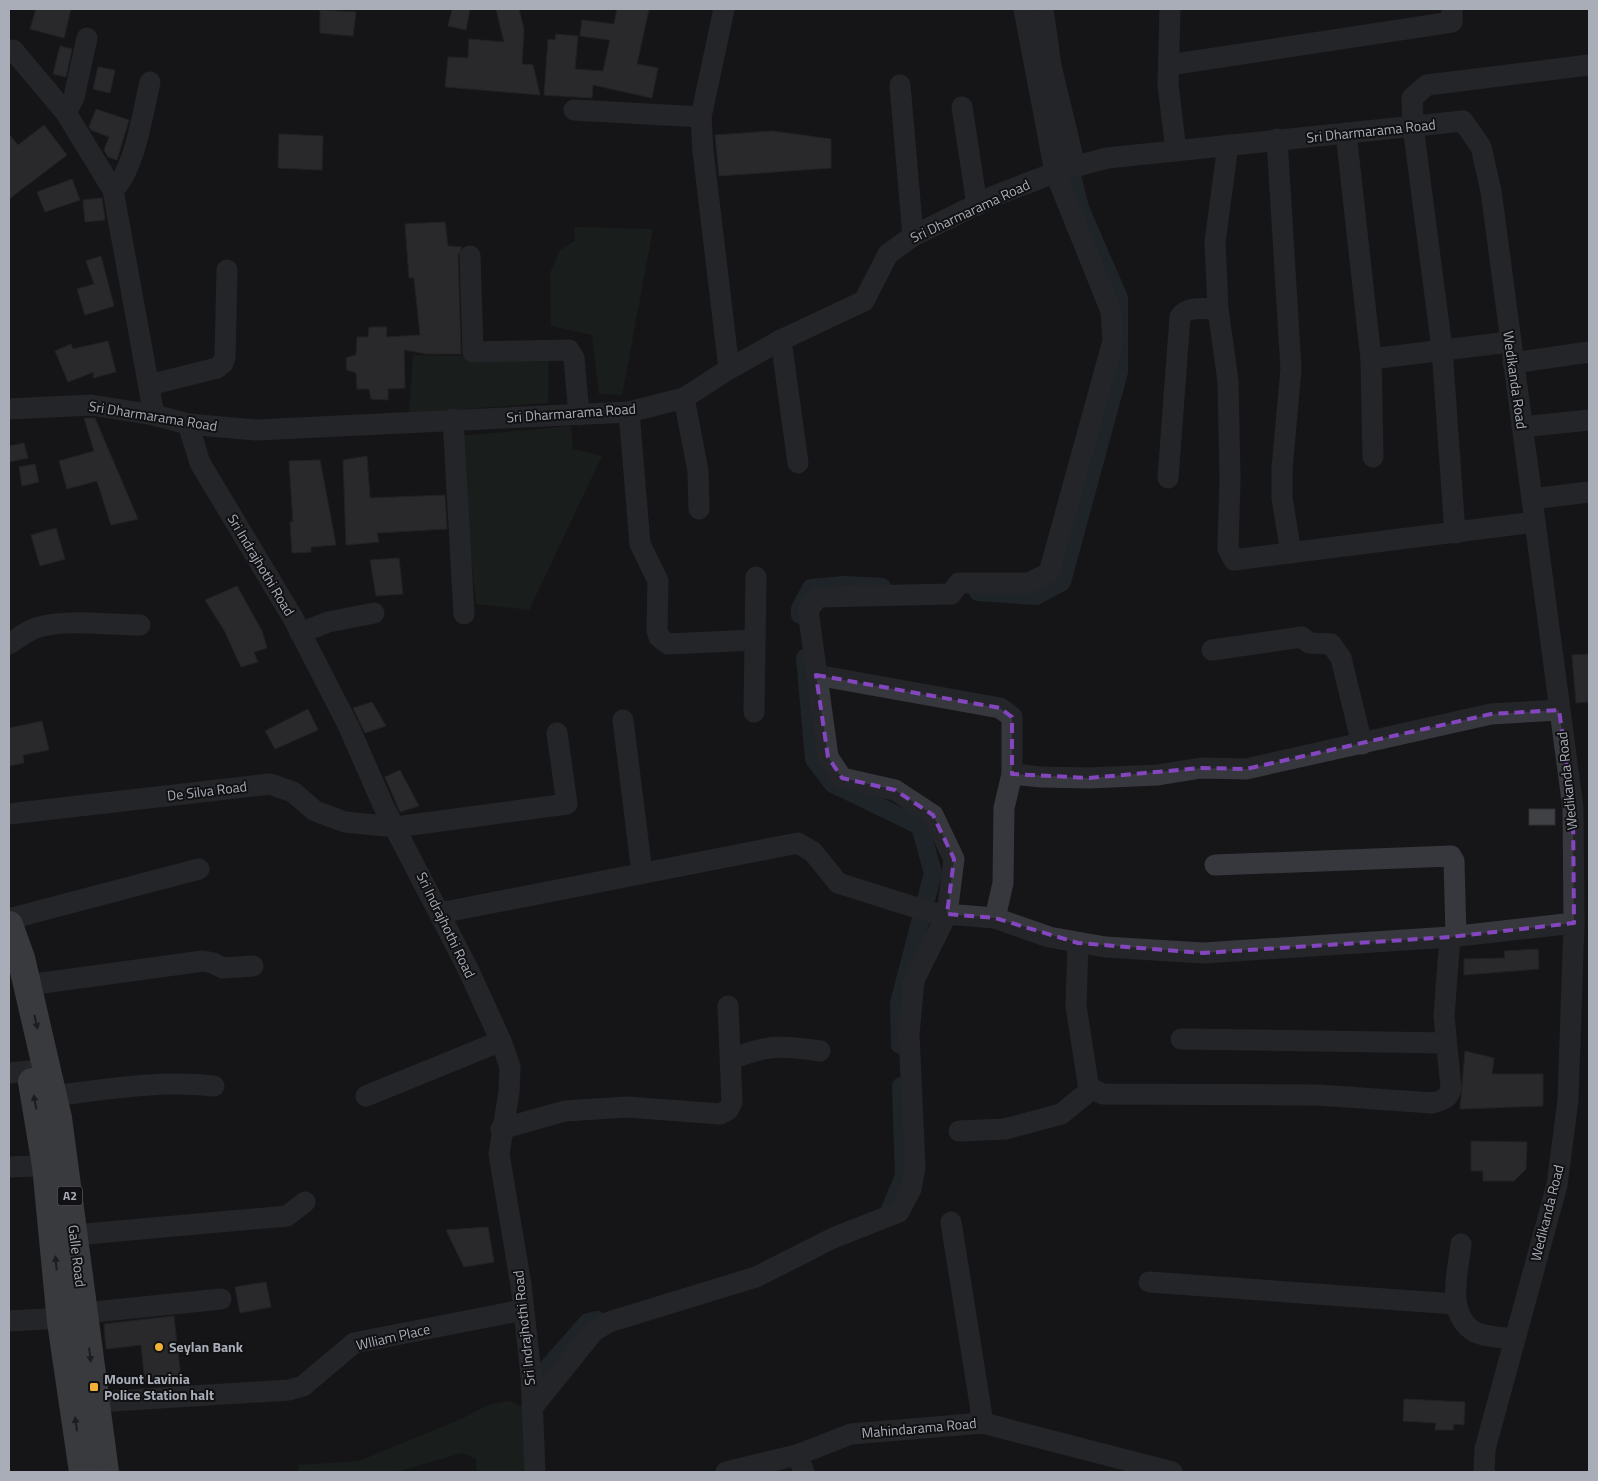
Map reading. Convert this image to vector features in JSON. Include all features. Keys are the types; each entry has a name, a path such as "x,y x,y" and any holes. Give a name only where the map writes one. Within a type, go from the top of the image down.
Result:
{"highway":[{"name":"Galle Road","path":"9,925 21,958 18,985 19,1072 56,1165 74,1235 72,1315 96,1402 104,1472"},
{"name":"Galle Road","path":"18,985 53,1096 56,1165 72,1315 83,1472"}],"street":[{"path":"724,9 702,116 703,151 729,369"},
{"path":"532,1408 594,1330 608,1322 756,1277 833,1238 899,1212 911,1189 915,1167 909,1034 914,980 931,912 954,860 933,815 895,790 842,778 828,757 808,610 818,597 1029,583 1049,573 1113,341 1111,311 1066,169 1024,9"},
{"path":"1043,9 1066,169"},
{"path":"1170,9 1168,85 1176,150"},
{"path":"1169,64 1452,22 1452,9"},
{"path":"66,113 74,97 87,38"},
{"path":"10,50 66,113 113,190 154,415"},
{"path":"1455,533 1442,349 1413,126 1412,98 1427,86 1589,65"},
{"path":"113,190 120,184 130,160 150,82"},
{"path":"900,85 914,236"},
{"path":"962,107 977,205"},
{"path":"574,110 702,116"},
{"name":"Sri Dharmarama Road","path":"9,409 91,405 154,415 188,424 256,430 392,424 453,418 629,412 684,398 729,369 782,340 864,301 888,254 914,236 977,205 1066,169 1107,158 1463,121"},
{"name":"Wedikanda Road","path":"1463,121 1481,147 1490,191 1573,808 1574,923 1568,1100 1557,1185 1513,1338 1485,1449 1484,1472"},
{"path":"1346,132 1371,359 1372,457"},
{"path":"1277,139 1291,369 1282,468 1282,498 1291,553"},
{"path":"1228,145 1215,242 1218,309 1228,381 1230,479 1228,549 1234,560 1535,522"},
{"path":"470,256 473,352 569,350 574,358 579,415"},
{"path":"149,385 217,368 223,364 225,357 227,270"},
{"path":"1168,478 1180,317 1184,311 1191,309 1218,309"},
{"path":"782,340 798,463"},
{"path":"1371,359 1509,342"},
{"path":"1513,363 1589,352"},
{"path":"684,398 698,472 699,509"},
{"path":"629,412 640,544 658,581 657,630 659,637 668,644 755,640"},
{"path":"453,418 464,614"},
{"path":"1522,427 1589,420"},
{"name":"Sri Indrajhothi Road","path":"188,424 200,463 293,618 348,725 384,807 440,913 501,1041 510,1066 509,1092 498,1154 521,1285 532,1408 534,1472"},
{"path":"1532,499 1589,492"},
{"path":"754,712 756,577"},
{"path":"300,633 328,622 374,613"},
{"path":"9,644 27,632 40,627 59,624 140,625"},
{"path":"1212,650 1302,637 1309,643 1331,644 1341,658 1362,744"},
{"path":"816,675 1000,708 1012,717 1012,774 1004,808 1003,883 995,918"},
{"path":"1012,774 1089,778 1158,775 1201,768 1246,769 1491,714 1559,710"},
{"path":"623,720 642,873"},
{"name":"De Silva Road","path":"9,814 270,784 293,792 315,811 345,822 396,827 567,804 557,733"},
{"path":"440,913 798,843 814,852 838,883 931,912 995,918 1049,937 1105,947 1203,953 1453,937 1574,923"},
{"path":"1078,943 1076,1006 1088,1083 1092,1089 1102,1094 1318,1095 1432,1102 1445,1098 1450,1094 1444,1016 1453,937 1454,861 1451,856 1216,865"},
{"path":"9,919 199,869"},
{"path":"18,985 203,961 214,963 223,968 253,966"},
{"path":"501,1129 564,1111 627,1107 720,1114 728,1110 732,1102 728,1006"},
{"path":"1181,1038 1446,1043"},
{"path":"366,1096 501,1041"},
{"path":"730,1059 759,1048 786,1046 820,1051"},
{"path":"53,1096 152,1085 189,1083 214,1086"},
{"path":"959,1131 1005,1129 1061,1114 1092,1089"},
{"path":"9,1167 56,1165"},
{"path":"74,1235 287,1216 305,1202"},
{"path":"951,1222 983,1423"},
{"path":"1460,1244 1455,1304 1463,1320 1475,1332 1513,1338"},
{"path":"1150,1282 1455,1304"},
{"path":"9,1321 220,1299"},
{"name":"Wlliam Place","path":"96,1402 289,1390 303,1386 354,1343 523,1310"},
{"name":"Mahindarama Road","path":"726,1472 800,1464 852,1434 983,1423 1172,1472"}],"highlighted area":[{"path":"816,675 1000,708 1012,717 1012,774 1089,778 1201,768 1246,769 1491,714 1559,710 1573,808 1574,923 1450,937 1203,953 1078,943 995,918 947,914 954,859 933,815 895,790 842,778 828,757"}],"shaded area":[{"path":"574,227 653,229 622,395 599,394 592,335 551,326 550,273 560,250 575,241"},
{"path":"413,355 549,358 548,403 409,413"},
{"path":"571,426 573,449 602,456 529,610 476,604 459,436"},
{"path":"509,1401 524,1408 527,1472 477,1472 476,1459 462,1453 396,1472 298,1472 299,1465 359,1461 461,1419 488,1405"}],"building":[{"path":"36,9 71,9 64,38 30,29"},
{"path":"452,9 470,9 466,30 448,26"},
{"path":"496,9 519,9 524,30 522,64 533,65 540,95 445,87 448,57 468,58 469,39 504,42"},
{"path":"617,9 649,9 637,64 658,68 652,98 593,85 592,98 544,95 548,39 555,40 556,34 578,36 575,69 603,71 610,40 580,36 582,20 614,24"},
{"path":"320,10 356,12 353,36 320,33"},
{"path":"60,46 72,49 66,77 53,74"},
{"path":"98,67 115,70 110,93 93,89"},
{"path":"96,109 129,120 117,160 108,157 104,150 109,137 91,130 89,127"},
{"path":"44,125 67,155 9,199 9,134 18,145"},
{"path":"772,131 831,139 831,168 719,176 715,135"},
{"path":"279,134 323,136 322,170 278,168"},
{"path":"72,179 80,200 45,212 37,192"},
{"path":"102,198 105,220 85,222 83,200"},
{"path":"445,222 448,246 462,247 458,256 461,354 427,354 404,350 405,388 388,389 388,400 371,399 369,389 357,389 356,373 347,370 346,358 356,355 357,337 368,337 369,327 387,327 386,337 420,335 414,278 409,278 405,224"},
{"path":"101,256 114,306 85,315 77,289 94,284 86,261"},
{"path":"108,341 116,372 93,378 94,372 68,382 55,351 71,344 73,349"},
{"path":"84,418 95,418 138,519 111,525 97,481 67,489 59,461 94,451"},
{"path":"24,443 28,458 9,462 9,446"},
{"path":"367,456 370,498 445,495 447,529 377,533 379,542 346,545 343,460"},
{"path":"320,460 336,545 311,547 311,552 292,553 290,522 293,522 289,461"},
{"path":"35,464 39,482 22,486 19,467"},
{"path":"56,528 65,559 40,566 31,535"},
{"path":"399,558 403,594 376,596 370,560"},
{"path":"237,586 262,631 267,648 254,652 258,662 241,667 224,630 205,600"},
{"path":"1589,654 1589,702 1576,703 1572,655"},
{"path":"372,702 386,726 365,733 353,708"},
{"path":"308,709 318,730 275,749 265,731"},
{"path":"42,721 49,750 23,755 24,763 9,766 9,728"},
{"path":"400,770 419,806 400,812 385,777"},
{"path":"1529,809 1555,809 1555,825 1529,825"},
{"path":"1538,949 1539,969 1464,975 1464,959 1505,958 1504,951"},
{"path":"1465,1051 1494,1058 1492,1074 1543,1074 1543,1106 1460,1109"},
{"path":"1471,1141 1527,1142 1526,1169 1514,1181 1483,1181 1483,1171 1471,1171"},
{"path":"488,1227 494,1262 464,1267 446,1230"},
{"path":"266,1282 271,1307 240,1313 235,1287"},
{"name":"Seylan Bank","path":"174,1316 181,1379 145,1382 141,1345 106,1349 104,1324"},
{"path":"1404,1399 1465,1402 1464,1425 1454,1424 1453,1430 1435,1430 1436,1423 1403,1421"}],"waterway":[{"path":"978,592 1036,596 1062,582 1119,372 1119,298 1080,208 1067,155"},
{"path":"800,615 800,609 811,588 845,585 882,587"},
{"path":"805,658 814,759 833,784 920,826 933,873 899,1003 900,1045"},
{"path":"888,1214 904,1176 901,1086"},
{"path":"542,1374 588,1322 597,1320"}],"place":[{"name":"Seylan Bank","path":"159,1347"},
{"name":"Mount Lavinia Police Station halt","path":"94,1387"}]}
